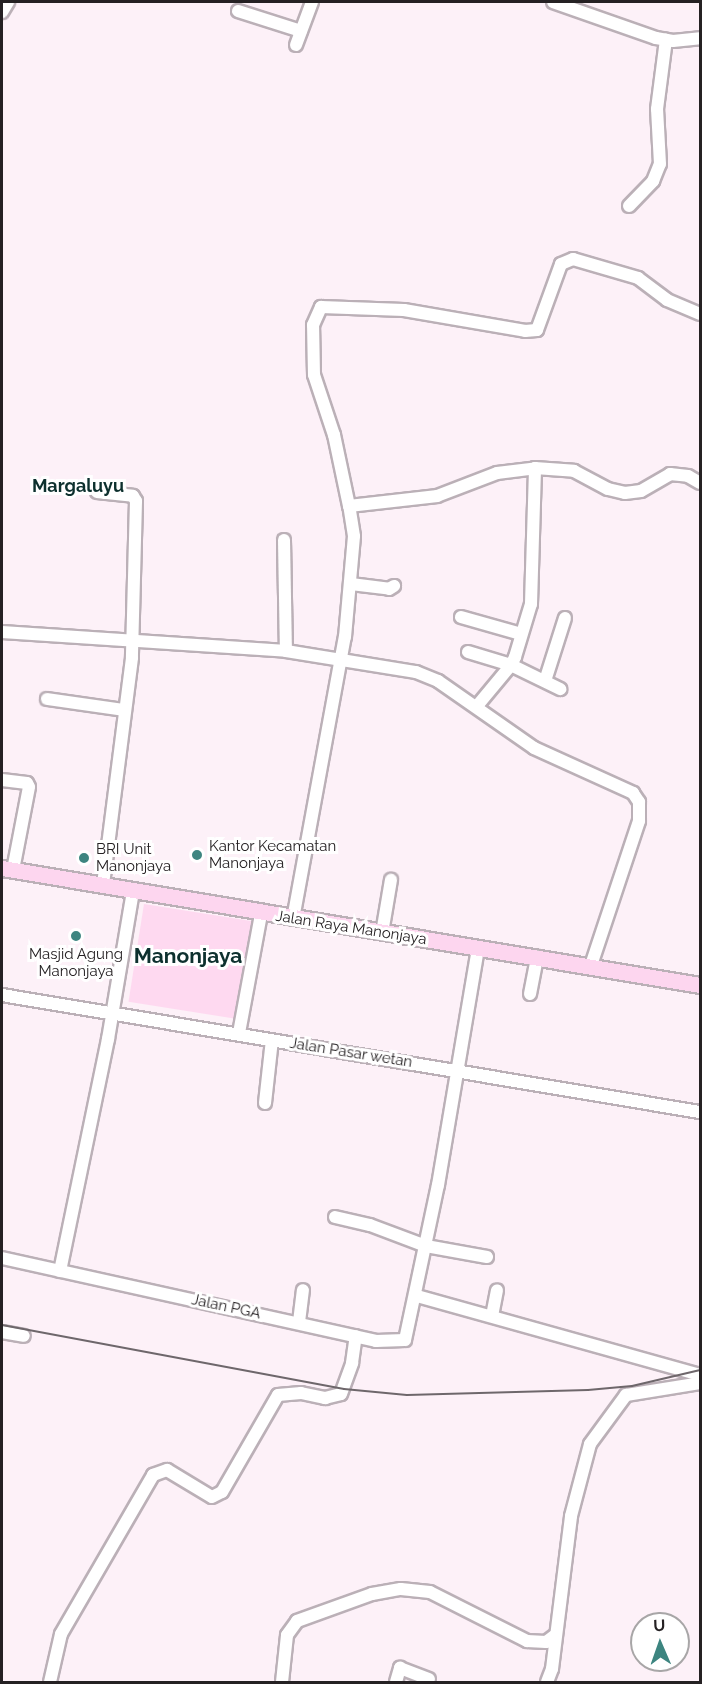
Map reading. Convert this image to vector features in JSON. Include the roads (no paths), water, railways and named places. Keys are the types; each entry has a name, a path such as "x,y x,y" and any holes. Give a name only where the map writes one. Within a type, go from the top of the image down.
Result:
{"main road":[{"name":"Jalan Raya Manonjaya","path":"7,869 261,914 700,985"}],"street":[{"path":"2,12 8,2"},
{"path":"296,45 312,2"},
{"path":"553,2 666,40 700,38"},
{"path":"238,11 301,31"},
{"path":"629,206 653,181 660,164 657,109 666,40"},
{"path":"293,919 338,658 345,637 354,536 334,435 314,375 314,325 321,307 404,310 525,331 537,330 561,264 573,260 638,278 667,300 700,314"},
{"path":"349,506 437,496 497,473 535,468 574,471 608,489 625,493 641,491 670,474 688,476 700,483"},
{"path":"477,706 511,665 531,604 535,468"},
{"path":"97,492 136,500 133,640 103,885"},
{"path":"284,540 285,651"},
{"path":"351,584 385,589 394,586"},
{"path":"461,617 521,634"},
{"path":"545,681 565,618"},
{"path":"2,632 285,651 416,672 477,706 534,748 622,787 639,802 639,821 590,968"},
{"path":"468,652 511,665 560,688"},
{"path":"47,699 124,710"},
{"path":"2,780 27,783 28,787 7,869"},
{"path":"382,933 391,880"},
{"path":"60,1271 111,1013 132,891"},
{"path":"239,1033 261,914"},
{"path":"478,948 417,1296 700,1375"},
{"path":"530,994 537,957"},
{"name":"Jalan Pasar wetan","path":"2,995 700,1112"},
{"path":"266,1103 272,1040"},
{"path":"335,1217 426,1246 487,1257"},
{"name":"Jalan PGA","path":"2,1258 394,1344 405,1340 417,1296"},
{"path":"298,1322 303,1290"},
{"path":"492,1316 497,1290"},
{"path":"2,1332 24,1336"},
{"path":"50,1683 61,1634 153,1475 166,1470 212,1497 222,1492 278,1395 301,1393 325,1398 340,1394 352,1363 356,1336"},
{"path":"547,1683 571,1516 590,1444 626,1395 633,1391 700,1383"},
{"path":"282,1683 287,1635 297,1621 372,1593 401,1589 430,1592 527,1641 546,1642 554,1636"},
{"path":"396,1683 400,1668 429,1679"}],"railway":[{"path":"2,1325 344,1389 407,1395 588,1390 632,1386 700,1370"}],"place":[{"name":"Kantor Kecamatan Manonjaya","path":"197,855"},
{"name":"BRI Unit Manonjaya","path":"84,858"},
{"name":"Masjid Agung Manonjaya","path":"76,936"}],"district":[{"name":"Margaluyu","path":"78,486"},
{"name":"Manonjaya","path":"188,956"}]}
